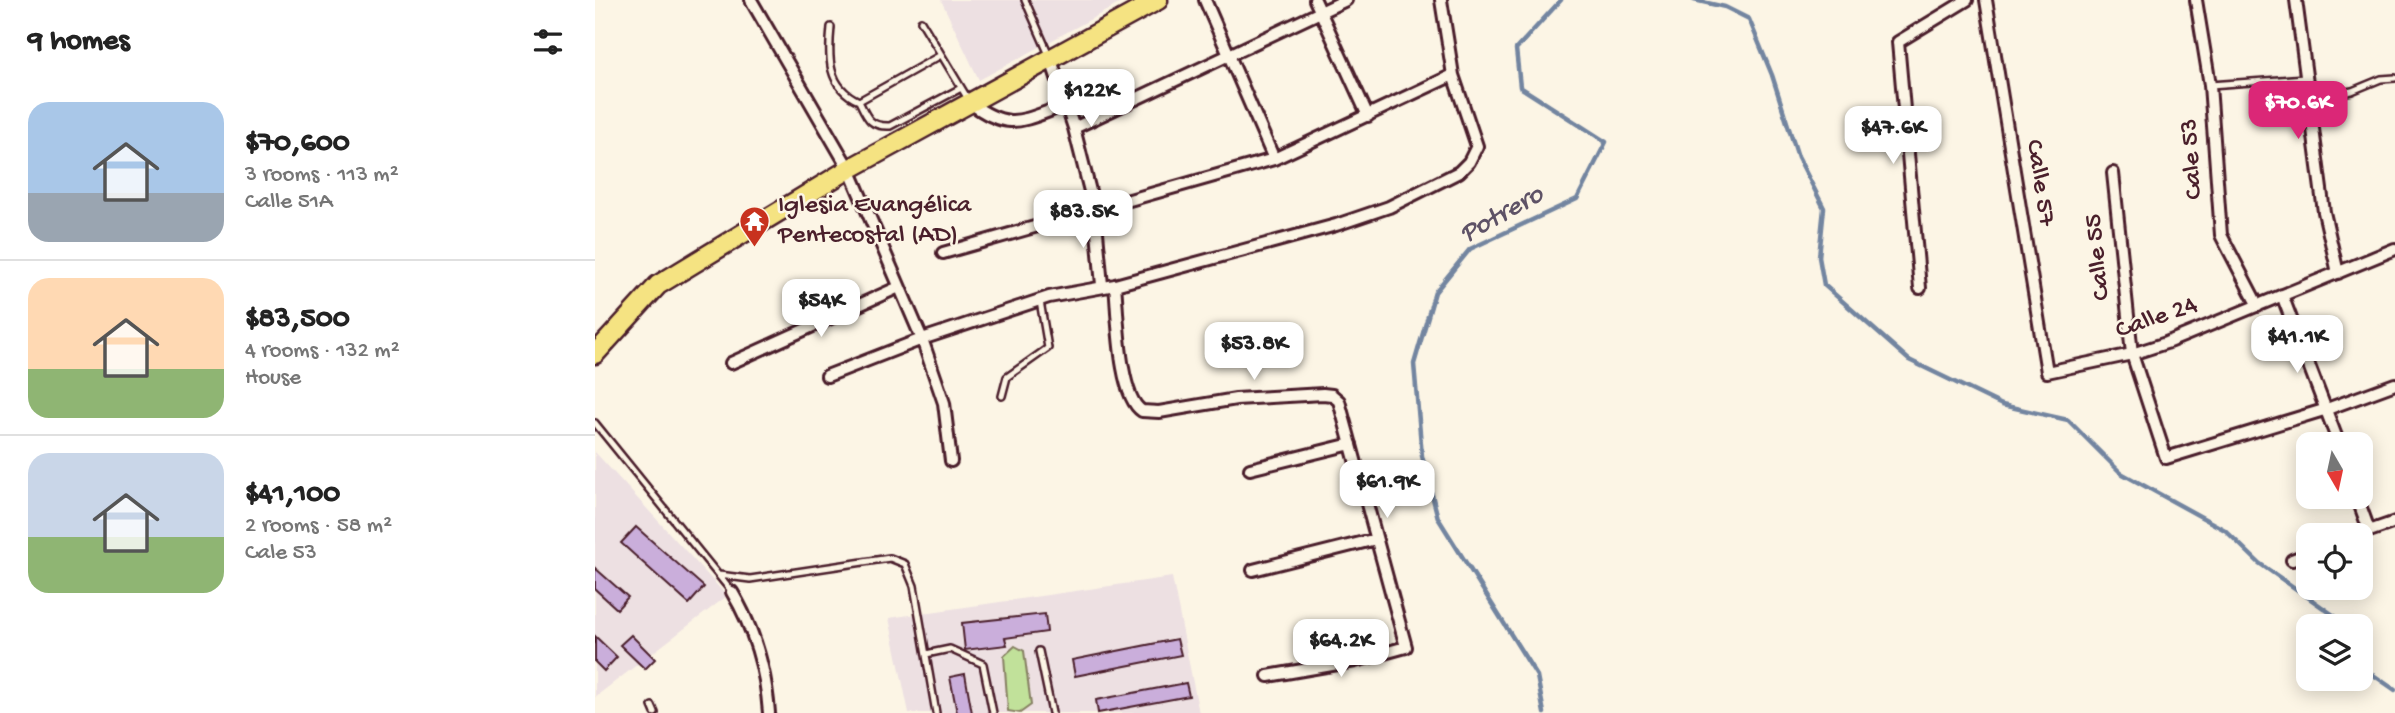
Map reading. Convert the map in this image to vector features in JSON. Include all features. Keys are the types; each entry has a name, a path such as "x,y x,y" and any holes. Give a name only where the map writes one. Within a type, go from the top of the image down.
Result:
{"main road":[{"path":"595,354 658,285 965,95 1050,57 1158,0"}],"street":[{"path":"751,0 849,169 922,339 944,403 951,461"},
{"path":"1205,0 1274,159"},
{"path":"1315,0 1368,116"},
{"path":"1074,128 1346,0"},
{"path":"827,376 922,339 1040,300 1102,285 1115,285 1336,225 1389,207 1452,176 1469,162 1476,146 1453,75 1441,0"},
{"path":"1920,288 1898,42 1967,0"},
{"name":"Calle 57","path":"1986,0 2047,372"},
{"name":"Cale 53","path":"2196,0 2210,85 2221,235 2258,306"},
{"path":"2296,0 2323,212 2338,273"},
{"path":"1050,57 1074,128 1095,211 1102,285"},
{"path":"943,253 1274,159 1453,75"},
{"path":"965,95 990,118 1004,122 1021,121 1066,105"},
{"name":"Calle 55","path":"2113,173 2132,354 2166,458 2327,409"},
{"name":"Calle 24","path":"2047,372 2132,354 2258,306 2395,249"},
{"path":"1115,285 1122,364 1136,407 1159,412 1235,399 1332,395 1339,401 1406,647 1355,661 1268,676"},
{"path":"731,363 899,287"},
{"path":"2282,295 2335,432"},
{"path":"2327,409 2395,384"},
{"path":"1250,469 1351,444"},
{"path":"2373,529 2395,522"},
{"path":"1253,570 1376,539"},
{"path":"2292,560 2296,558"},
{"path":"732,592 747,617 758,649 769,713"}],"lane":[{"path":"1025,0 1050,57"},
{"path":"831,27 831,71 837,85 847,95 859,100 870,123 877,127 890,126 965,95 921,21"},
{"path":"859,100 941,55"},
{"path":"2210,85 2305,78"},
{"path":"2308,99 2352,91 2381,79 2395,78"},
{"path":"1002,396 1007,376 1048,348 1040,300"},
{"path":"595,423 732,592"},
{"path":"719,575 750,579 890,558 905,564 914,586 936,713"},
{"path":"926,654 950,649 983,664 993,713"},
{"path":"1039,651 1052,713"},
{"path":"652,706 655,713"}],"shaded area":[{"path":"941,0 1126,0 979,80"},
{"path":"595,452 727,596 595,697"},
{"path":"1172,577 1199,713 909,713 889,618"}],"green space":[{"path":"1015,646 1024,651 1031,705 1020,713 1008,711 1004,656"}],"building":[{"path":"636,527 704,587 689,604 621,543"},
{"path":"595,568 628,597 617,609 595,589"},
{"path":"1045,614 1047,632 1005,638 1007,645 965,650 962,623"},
{"path":"631,635 655,659 645,669 620,645"},
{"path":"595,636 617,657 604,671 595,662"},
{"path":"1177,639 1181,655 1075,676 1072,660"},
{"path":"965,674 972,713 957,713 950,677"},
{"path":"1186,683 1189,696 1098,713 1096,700"}],"waterway":[{"name":"Potrero","path":"1544,713 1537,676 1438,518 1422,456 1414,364 1435,292 1470,249 1577,199 1606,142 1520,87 1516,49 1561,0"},
{"path":"1694,0 1725,7 1749,19 1772,75 1798,157 1824,208 1819,257 1824,285 1909,360 2002,405 2068,420 2121,473 2225,530 2259,563 2332,614"},
{"path":"2373,675 2395,690"}],"place":[{"name":"Iglesia Evangélica Pentecostal (AD)","path":"755,248"}]}
